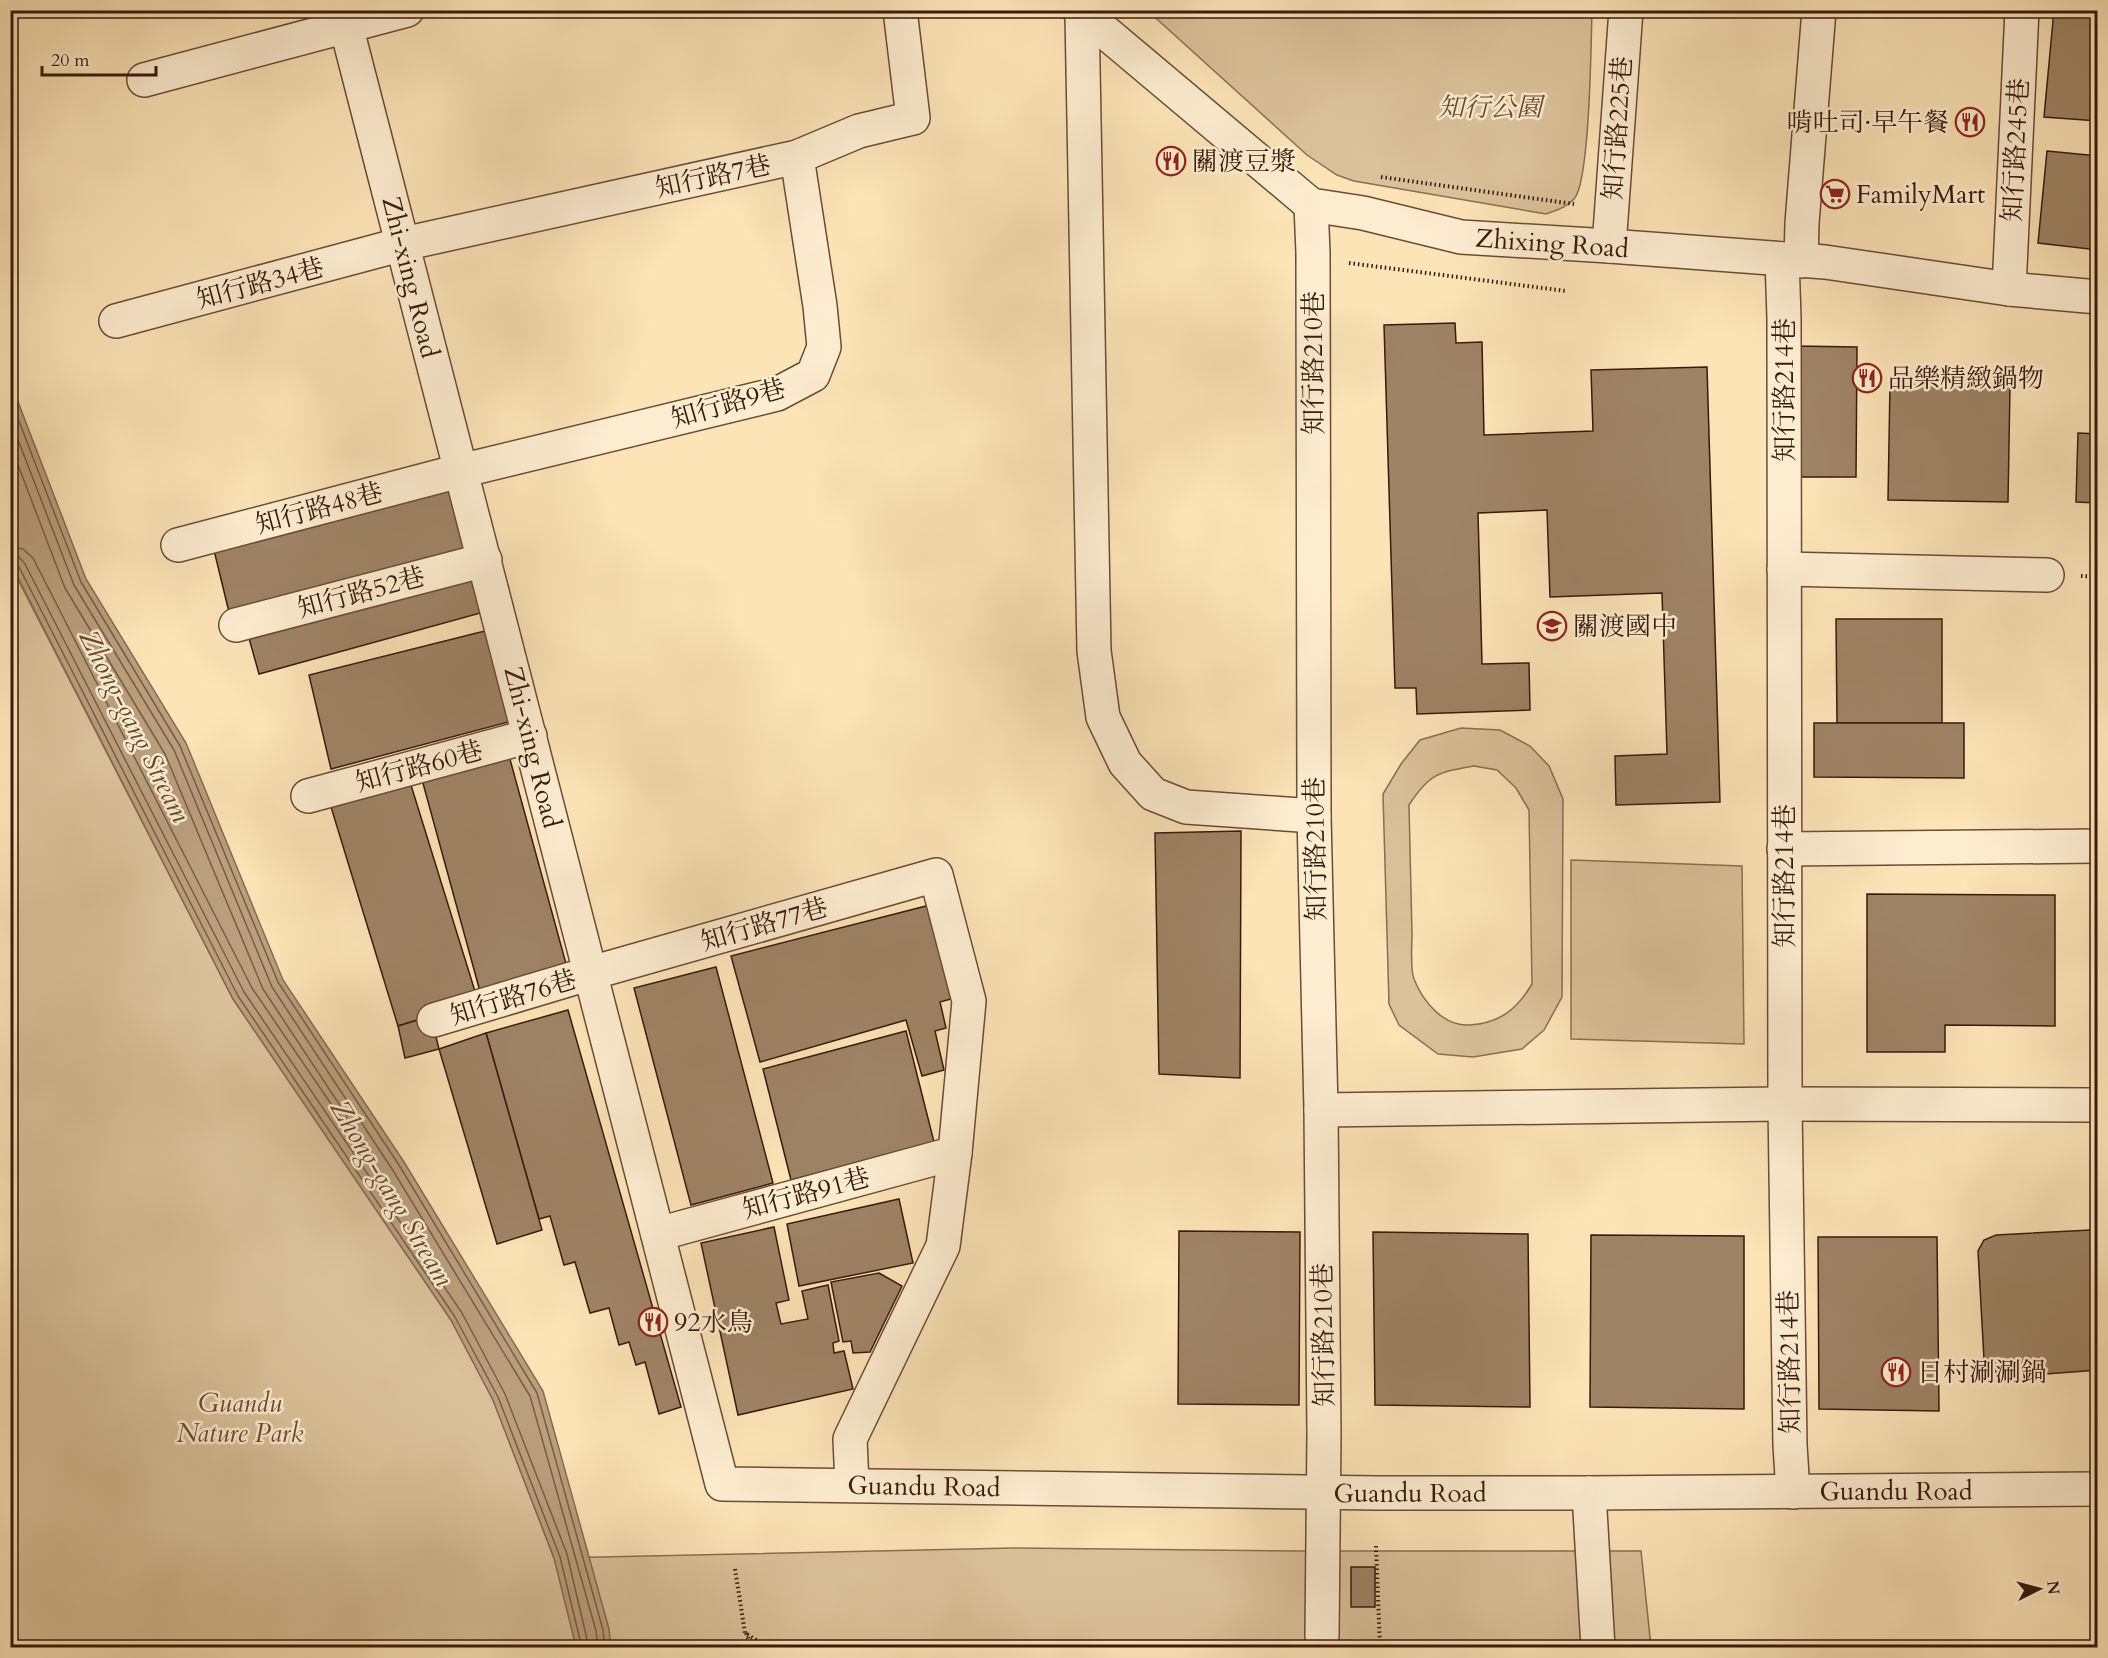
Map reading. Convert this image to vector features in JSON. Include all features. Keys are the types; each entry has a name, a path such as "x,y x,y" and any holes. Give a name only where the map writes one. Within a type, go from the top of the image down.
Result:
{"street":[{"path":"144,80 345,18 407,10"},
{"name":"知行路7巷","path":"403,244 796,157 859,131 913,118 900,10"},
{"name":"知行路225巷","path":"1609,246 1626,10"},
{"name":"知行路214巷","path":"1793,1492 1790,1445 1785,1104 1784,318 1791,260 1802,223 1819,10"},
{"name":"知行路245巷","path":"2009,289 2022,10"},
{"path":"1080,12 1311,205"},
{"path":"1080,12 1094,651 1103,717 1125,764 1153,794 1186,807 1314,816"},
{"name":"Zhi-xing Road","path":"345,18 722,1484"},
{"name":"知行路9巷","path":"461,471 777,394 813,375 824,347 820,306 796,157"},
{"name":"Zhixing Road","path":"1311,205 1363,213 1461,237 1825,262 2009,289 2097,297"},
{"name":"知行路210巷","path":"1311,205 1314,816 1321,1110 1322,1635"},
{"name":"知行路34巷","path":"116,321 403,244"},
{"name":"知行路48巷","path":"178,545 461,471"},
{"name":"知行路52巷","path":"236,625 485,560"},
{"path":"1784,568 2047,576"},
{"name":"知行路60巷","path":"308,796 530,736"},
{"path":"1784,849 2097,846"},
{"name":"知行路77巷","path":"591,973 936,875 969,1001 955,1153"},
{"name":"知行路76巷","path":"434,1020 591,973"},
{"path":"1321,1110 1785,1104 2093,1105"},
{"path":"852,1485 850,1439 943,1246 955,1153"},
{"name":"知行路91巷","path":"658,1234 955,1153"},
{"name":"Guandu Road","path":"722,1484 1589,1493 2097,1489"},
{"path":"1589,1493 1598,1647"}],"path":[{"path":"1371,176 1574,204"},
{"path":"1348,263 1566,291"},
{"path":"1376,1546 1380,1647"},
{"path":"735,1569 745,1633 752,1647"},
{"path":"745,1633 770,1647"}],"green space":[{"name":"知行公園","path":"1148,11 1592,11 1589,110 1583,167 1574,199 1546,214 1354,181 1337,175 1307,155"},
{"name":"Guandu Nature Park","path":"10,564 233,999 451,1320 493,1400 554,1558 1014,1548 1641,1551 1651,1647 11,1647"},
{"path":"1461,728 1500,730 1530,746 1549,766 1563,799 1562,997 1544,1030 1522,1049 1473,1057 1438,1054 1399,1025 1389,1004 1383,794 1401,764 1420,740","holes":["1474,766 1497,770 1516,788 1529,810 1532,984 1520,1001 1499,1018 1481,1024 1460,1025 1443,1017 1429,1004 1418,988 1413,975 1409,805 1429,781 1443,773"]},
{"path":"1571,860 1742,866 1744,1044 1571,1039"}],"water":[{"name":"Zhong-gang Stream","path":"10,381 86,579 186,743 283,980 404,1162 543,1391 609,1629 611,1647 576,1647 554,1558 493,1400 451,1320 233,999 11,564"}],"building":[{"path":"2054,10 2098,12 2098,121 2044,117"},
{"path":"2047,151 2098,156 2098,250 2038,243"},
{"path":"1455,323 1456,343 1482,342 1484,435 1593,431 1591,370 1707,367 1720,802 1616,805 1615,756 1667,754 1662,593 1550,597 1547,510 1478,513 1482,664 1529,663 1530,710 1417,714 1416,688 1395,688 1384,325"},
{"path":"1795,346 1857,347 1856,477 1795,477"},
{"path":"1890,384 2010,386 2008,502 1888,500"},
{"path":"2078,433 2098,434 2098,503 2076,502"},
{"path":"450,481 468,551 229,612 212,542"},
{"path":"473,569 484,612 259,674 247,631"},
{"path":"1836,619 1942,619 1942,723 1837,723"},
{"path":"489,630 512,721 331,769 309,675"},
{"path":"1814,723 1964,723 1964,778 1814,777"},
{"path":"508,752 568,971 481,995 421,776"},
{"path":"410,782 478,1001 398,1026 331,807"},
{"path":"1241,831 1240,1078 1159,1074 1155,833"},
{"path":"1867,894 2055,895 2055,1026 1945,1025 1945,1052 1867,1052"},
{"path":"934,904 958,997 940,1002 946,1028 935,1031 944,1070 922,1076 906,1020 760,1062 731,956"},
{"path":"716,967 773,1183 691,1205 634,988"},
{"path":"568,1010 681,1407 659,1414 645,1362 636,1365 629,1342 619,1345 609,1308 590,1313 575,1262 564,1265 550,1216 539,1219 486,1033"},
{"path":"431,1016 439,1049 405,1058 398,1026"},
{"path":"906,1031 934,1142 791,1180 763,1069"},
{"path":"486,1033 542,1230 497,1244 439,1049"},
{"path":"899,1199 913,1263 799,1286 787,1224"},
{"path":"774,1227 789,1300 776,1303 781,1324 808,1319 802,1291 828,1285 839,1341 833,1343 834,1353 844,1351 853,1389 738,1415 701,1243"},
{"path":"2091,1230 2098,1232 2098,1370 2004,1377 1991,1369 1984,1359 1978,1251 1984,1240 1996,1235"},
{"path":"1179,1231 1300,1232 1299,1405 1178,1404"},
{"path":"1373,1232 1528,1234 1530,1407 1375,1405"},
{"path":"1591,1235 1744,1236 1744,1409 1590,1407"},
{"path":"1818,1237 1937,1237 1939,1411 1819,1409"},
{"path":"879,1273 902,1286 870,1352 853,1353 851,1341 843,1342 831,1282"},
{"path":"1351,1567 1375,1567 1375,1607 1351,1607"}],"place":[{"name":"啃吐司·早午餐","path":"1970,122"},
{"name":"關渡豆漿","path":"1171,161"},
{"name":"FamilyMart","path":"1835,194"},
{"name":"品樂精緻鍋物","path":"1867,378"},
{"name":"關渡國中","path":"1552,626"},
{"name":"92水鳥","path":"653,1322"},
{"name":"日村涮涮鍋","path":"1896,1372"}]}
